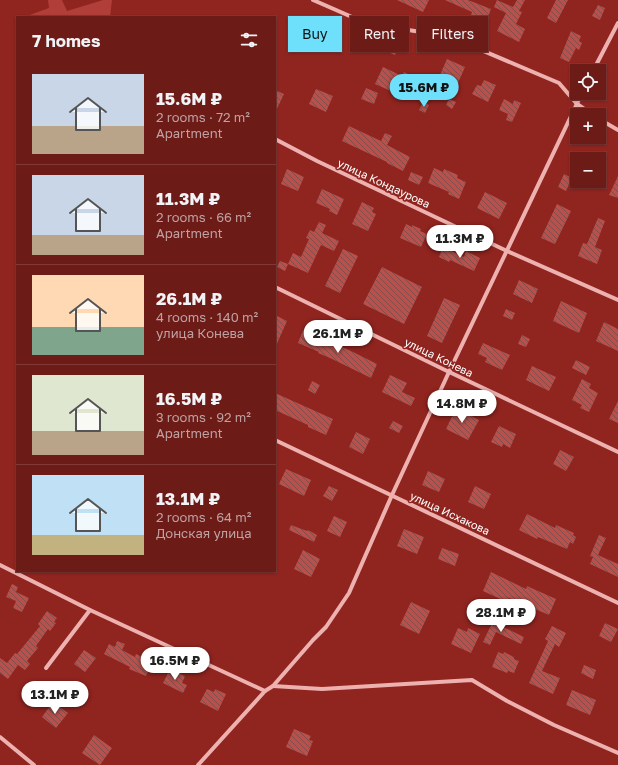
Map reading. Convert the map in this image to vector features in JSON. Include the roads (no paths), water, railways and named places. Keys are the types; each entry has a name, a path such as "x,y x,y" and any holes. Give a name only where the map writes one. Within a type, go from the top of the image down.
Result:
{"street":[{"path":"313,0 368,24 448,36 559,83 577,104 583,108"},
{"path":"597,64 618,23"},
{"path":"198,765 265,691 273,686 326,627 349,593 449,372 579,100"},
{"path":"606,123 618,130"},
{"name":"улица Кондаурова","path":"276,140 317,161 507,251 618,300"},
{"name":"улица Конева","path":"276,287 618,452"},
{"name":"улица Исхакова","path":"276,440 618,603"},
{"path":"0,565 90,610 265,691"},
{"path":"46,668 90,610"},
{"path":"273,686 322,689 472,680 554,726 618,753"},
{"path":"0,737 34,765"}]}
